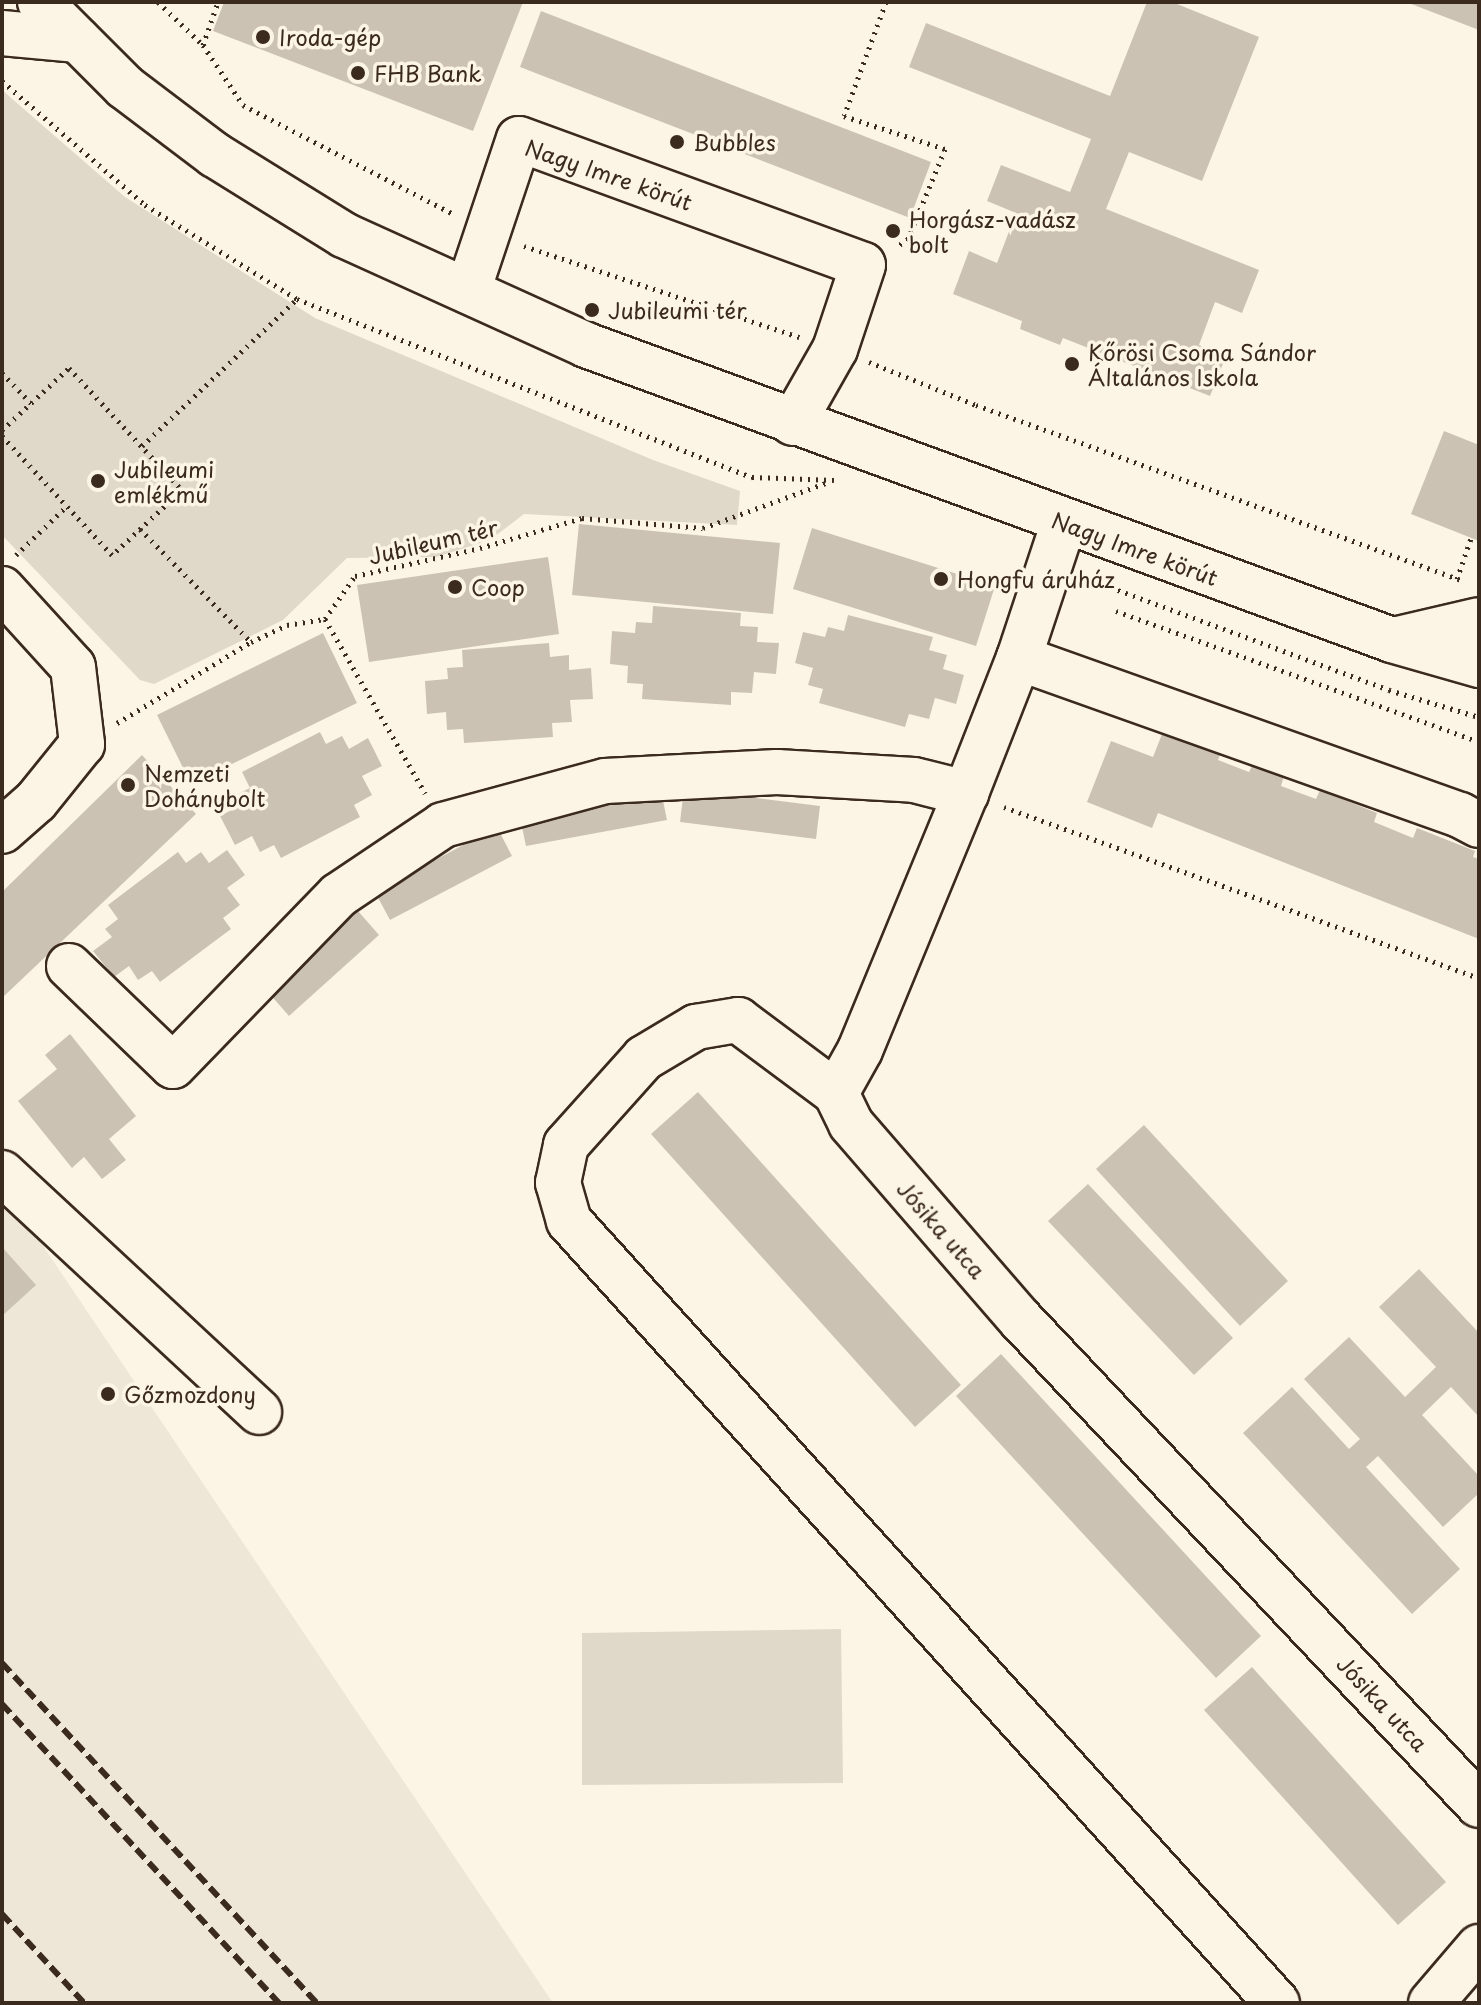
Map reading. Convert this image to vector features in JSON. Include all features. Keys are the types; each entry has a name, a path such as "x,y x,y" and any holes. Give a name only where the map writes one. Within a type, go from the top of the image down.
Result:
{"street":[{"name":"Nagy Imre körút","path":"40,2 125,87 215,155 344,235 586,345 1392,640 1479,665"},
{"path":"2,33 78,40"},
{"name":"Nagy Imre körút","path":"468,291 519,139 863,265"},
{"path":"793,423 835,349 863,265"},
{"path":"1064,522 1019,658 966,793 860,1050 836,1093 738,1020 696,1027 644,1058 566,1145 558,1183 569,1221 1277,2003"},
{"path":"2,831 19,799 82,744 73,667 8,573"},
{"path":"1392,640 1479,620"},
{"path":"1019,658 1460,815 1479,825"},
{"path":"69,966 173,1066 339,895 443,825 605,781 777,772 914,780 966,793"},
{"name":"Jósika utca","path":"836,1093 851,1124 1021,1320 1479,1805"},
{"path":"2,1173 259,1412"},
{"path":"1431,2003 1479,1947"}],"path":[{"path":"158,2 203,45 218,2"},
{"path":"863,265 908,239 945,149 844,116 886,2"},
{"path":"2,81 145,205 297,299 142,446"},
{"name":"Jubileum tér","path":"297,299 752,477 834,480 703,528 582,518 480,548 355,576 325,619"},
{"path":"69,368 182,490 112,555 2,433 31,403 69,368"},
{"path":"2,373 31,403"},
{"path":"8,573 67,506"},
{"path":"140,529 251,642"},
{"path":"1457,579 1471,538"},
{"path":"1051,566 1389,690 1479,717"},
{"path":"1116,611 1479,742"},
{"path":"82,744 251,642 287,625 325,619 443,825"},
{"path":"966,793 1479,978"}],"shaded area":[{"path":"2,90 125,197 315,318 653,460 740,491 737,525 524,514 490,540 436,557 347,558 283,620 154,684 140,680 2,535"},
{"path":"2,1185 553,2003 2,2003"},
{"path":"841,1629 843,1783 582,1785 582,1633"}],"building":[{"path":"224,2 523,2 473,131 213,31"},
{"path":"1147,2 1172,2 1259,37 1202,181 1129,152 1106,209 1259,270 1242,313 1215,302 1199,345 1226,356 1210,396 1063,338 1060,345 1020,329 1022,321 953,294 969,251 997,263 1016,213 987,201 1001,165 1070,192 1091,139 909,67 926,23 1110,96"},
{"path":"1406,2 1479,2 1479,30"},
{"path":"541,11 931,162 910,218 520,67"},
{"path":"1444,431 1479,445 1479,541 1411,514"},
{"path":"579,524 780,543 773,614 572,595"},
{"path":"812,528 995,586 976,646 793,589"},
{"path":"548,557 559,634 369,662 357,585"},
{"path":"653,606 741,613 740,626 758,627 757,642 779,643 776,674 754,672 752,693 731,692 731,705 642,699 643,684 627,683 628,666 610,664 612,631 635,633 636,622 652,623"},
{"path":"848,615 933,637 929,650 947,655 943,669 964,675 956,704 935,698 929,719 909,714 905,727 819,703 823,689 808,685 813,668 795,663 803,632 825,637 828,627 844,631"},
{"path":"323,633 357,703 191,784 157,715"},
{"path":"549,643 550,657 569,655 569,670 591,668 593,699 570,700 572,722 552,723 553,737 464,743 463,729 447,730 446,712 427,714 425,681 448,679 447,668 463,667 462,650"},
{"path":"1164,729 1221,752 1218,760 1249,772 1253,764 1284,776 1281,786 1316,799 1320,790 1377,813 1374,822 1413,838 1417,828 1475,851 1473,857 1479,859 1479,939 1158,813 1152,828 1087,802 1111,741 1153,757"},
{"path":"320,732 326,744 342,736 349,749 368,738 382,766 362,776 372,795 354,805 360,817 281,858 274,845 260,852 252,836 235,845 220,816 241,805 236,795 250,788 242,772"},
{"path":"142,755 196,814 2,998 2,892"},
{"path":"684,789 820,806 816,839 680,822"},
{"path":"661,791 667,820 526,846 520,818"},
{"path":"497,827 512,856 390,920 375,892"},
{"path":"227,850 245,875 227,888 240,905 223,918 231,929 160,982 152,971 138,980 129,966 114,977 93,951 112,937 105,929 118,919 108,905 178,852 186,863 201,852 209,863"},
{"path":"358,911 379,935 289,1016 268,992"},
{"path":"70,1034 136,1116 109,1139 126,1160 102,1179 84,1157 72,1168 18,1101 57,1069 45,1055"},
{"path":"698,1092 961,1385 915,1427 651,1134"},
{"path":"1144,1125 1288,1281 1240,1326 1096,1169"},
{"path":"1088,1184 1233,1338 1194,1375 1048,1221"},
{"path":"2,1247 36,1285 2,1316"},
{"path":"1419,1269 1479,1333 1479,1417 1451,1387 1422,1415 1479,1476 1479,1493 1443,1527 1378,1456 1366,1467 1460,1569 1412,1614 1243,1433 1292,1387 1349,1449 1360,1439 1304,1379 1349,1337 1405,1397 1436,1367 1379,1307"},
{"path":"1001,1354 1261,1636 1216,1678 956,1396"},
{"path":"1252,1667 1446,1882 1398,1925 1204,1710"}],"railway":[{"path":"2,1663 317,2003"},
{"path":"2,1704 279,2003"},
{"path":"2,1914 84,2003"}],"place":[{"name":"Iroda-gép","path":"263,37"},
{"name":"FHB Bank","path":"358,73"},
{"name":"Bubbles","path":"677,142"},
{"name":"Horgász-vadász bolt","path":"893,231"},
{"name":"Jubileumi tér","path":"592,310"},
{"name":"Kőrösi Csoma Sándor Általános Iskola","path":"1072,364"},
{"name":"Jubileumi emlékmű","path":"98,481"},
{"name":"Hongfu áruház","path":"941,579"},
{"name":"Coop","path":"455,587"},
{"name":"Nemzeti Dohánybolt","path":"128,785"},
{"name":"Gőzmozdony","path":"108,1394"}]}
